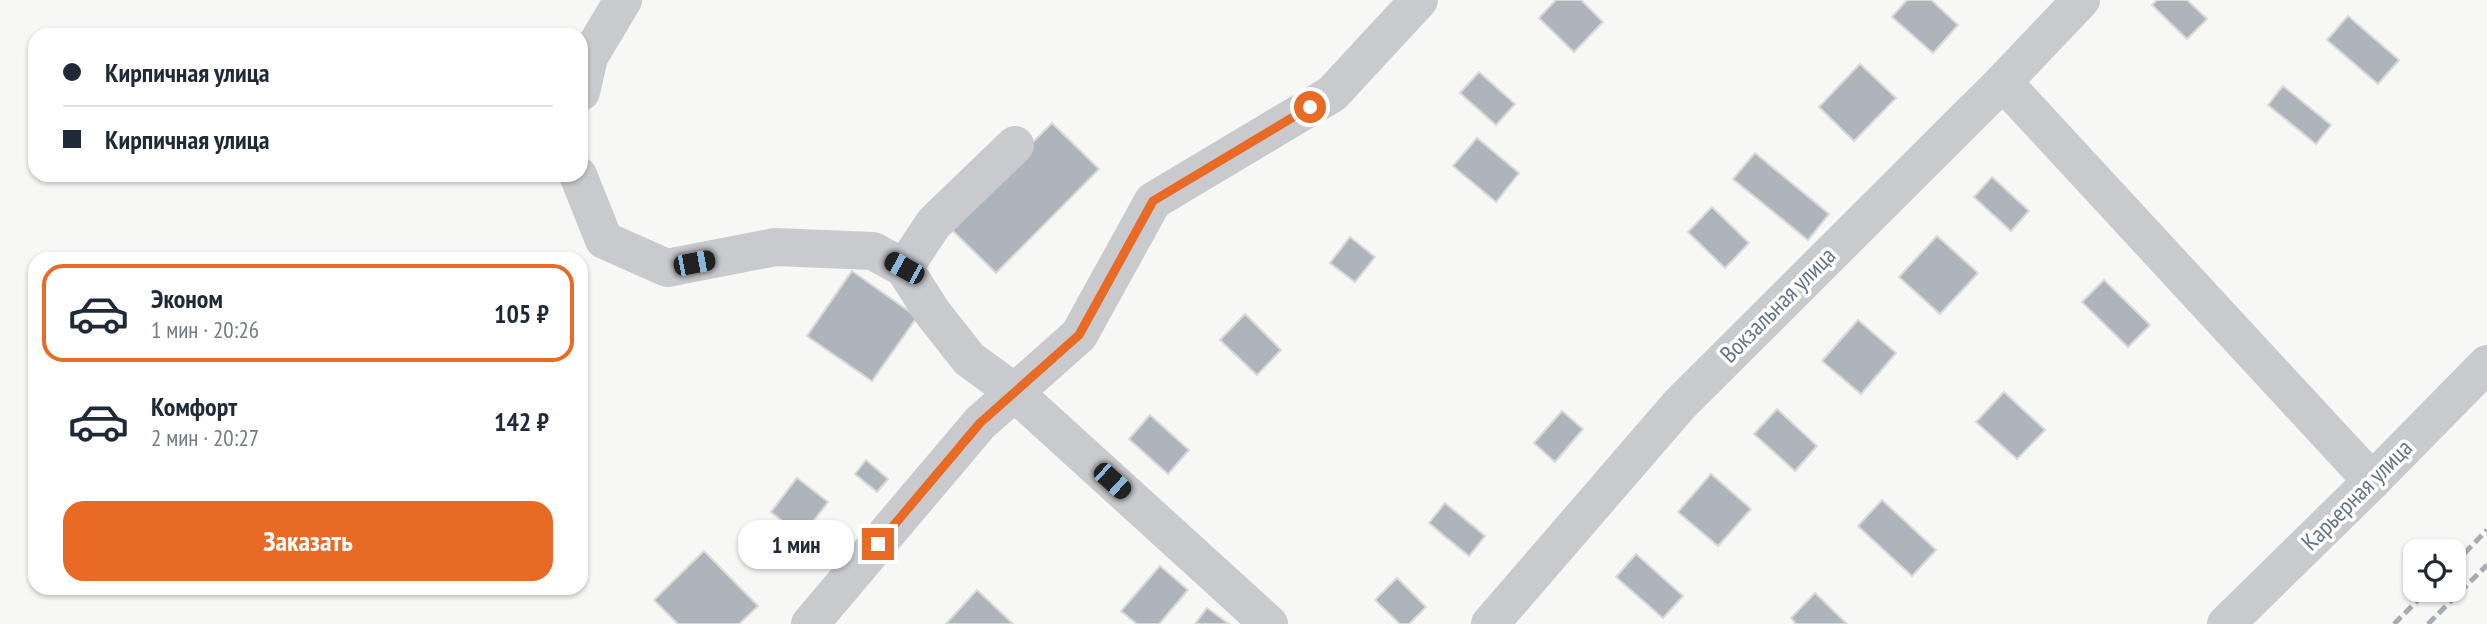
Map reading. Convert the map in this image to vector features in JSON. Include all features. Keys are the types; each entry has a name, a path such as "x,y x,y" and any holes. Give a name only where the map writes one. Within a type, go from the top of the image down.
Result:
{"street":[{"path":"588,61 624,0"},
{"path":"810,624 980,423 1079,335 1153,201 1332,94 1419,0"},
{"name":"Вокзальная улица","path":"1490,624 1680,404 2003,82 2081,0"},
{"path":"2003,82 2372,481"},
{"path":"904,268 934,223 1015,145"},
{"path":"581,182 604,240 667,268 775,247 873,251 904,268 932,312 970,359 1014,392 1269,624"},
{"name":"Карьерная улица","path":"2226,624 2487,364"}],"building":[{"path":"1556,0 1581,0 1603,22 1574,52 1539,18"},
{"path":"1907,0 1931,0 1958,25 1933,53 1892,17"},
{"path":"2157,0 2187,0 2207,19 2187,39 2152,5"},
{"path":"2348,16 2399,60 2378,84 2327,40"},
{"path":"1860,64 1896,98 1854,141 1819,107"},
{"path":"1479,72 1515,104 1496,125 1460,93"},
{"path":"2283,86 2331,125 2316,144 2268,105"},
{"path":"1052,123 1099,169 996,273 949,227"},
{"path":"1477,138 1519,173 1496,202 1453,166"},
{"path":"1755,153 1829,214 1808,240 1733,179"},
{"path":"1992,177 2029,211 2011,231 1974,197"},
{"path":"1712,207 1749,243 1725,268 1688,232"},
{"path":"1937,236 1978,273 1940,314 1899,277"},
{"path":"1350,237 1375,257 1355,282 1330,263"},
{"path":"852,271 917,317 872,381 807,336"},
{"path":"2104,280 2150,325 2128,347 2082,302"},
{"path":"1245,314 1281,350 1257,375 1220,340"},
{"path":"1858,320 1896,353 1861,394 1822,361"},
{"path":"2004,392 2045,430 2017,459 1976,422"},
{"path":"1777,409 1817,446 1795,471 1754,434"},
{"path":"1562,411 1583,429 1555,462 1534,443"},
{"path":"1150,415 1189,450 1168,474 1129,439"},
{"path":"866,460 888,479 877,492 855,474"},
{"path":"1711,474 1751,509 1718,546 1678,512"},
{"path":"797,478 828,502 802,536 771,512"},
{"path":"1882,500 1936,550 1912,576 1858,526"},
{"path":"1445,503 1485,536 1469,556 1429,523"},
{"path":"704,551 758,606 739,624 678,624 654,600"},
{"path":"1636,554 1683,596 1663,618 1616,577"},
{"path":"1160,566 1188,590 1159,624 1137,624 1121,611"},
{"path":"1397,578 1426,607 1409,624 1400,624 1375,600"},
{"path":"977,590 1013,624 946,624"},
{"path":"1815,593 1847,624 1796,624 1791,618"},
{"path":"1207,608 1229,624 1195,624"}],"railway":[{"path":"2466,552 2487,530"},
{"path":"2428,624 2487,565"},
{"path":"2394,624 2416,602"}],"route":[{"path":"878,544 980,423 1079,335 1153,201 1310,107"}]}
